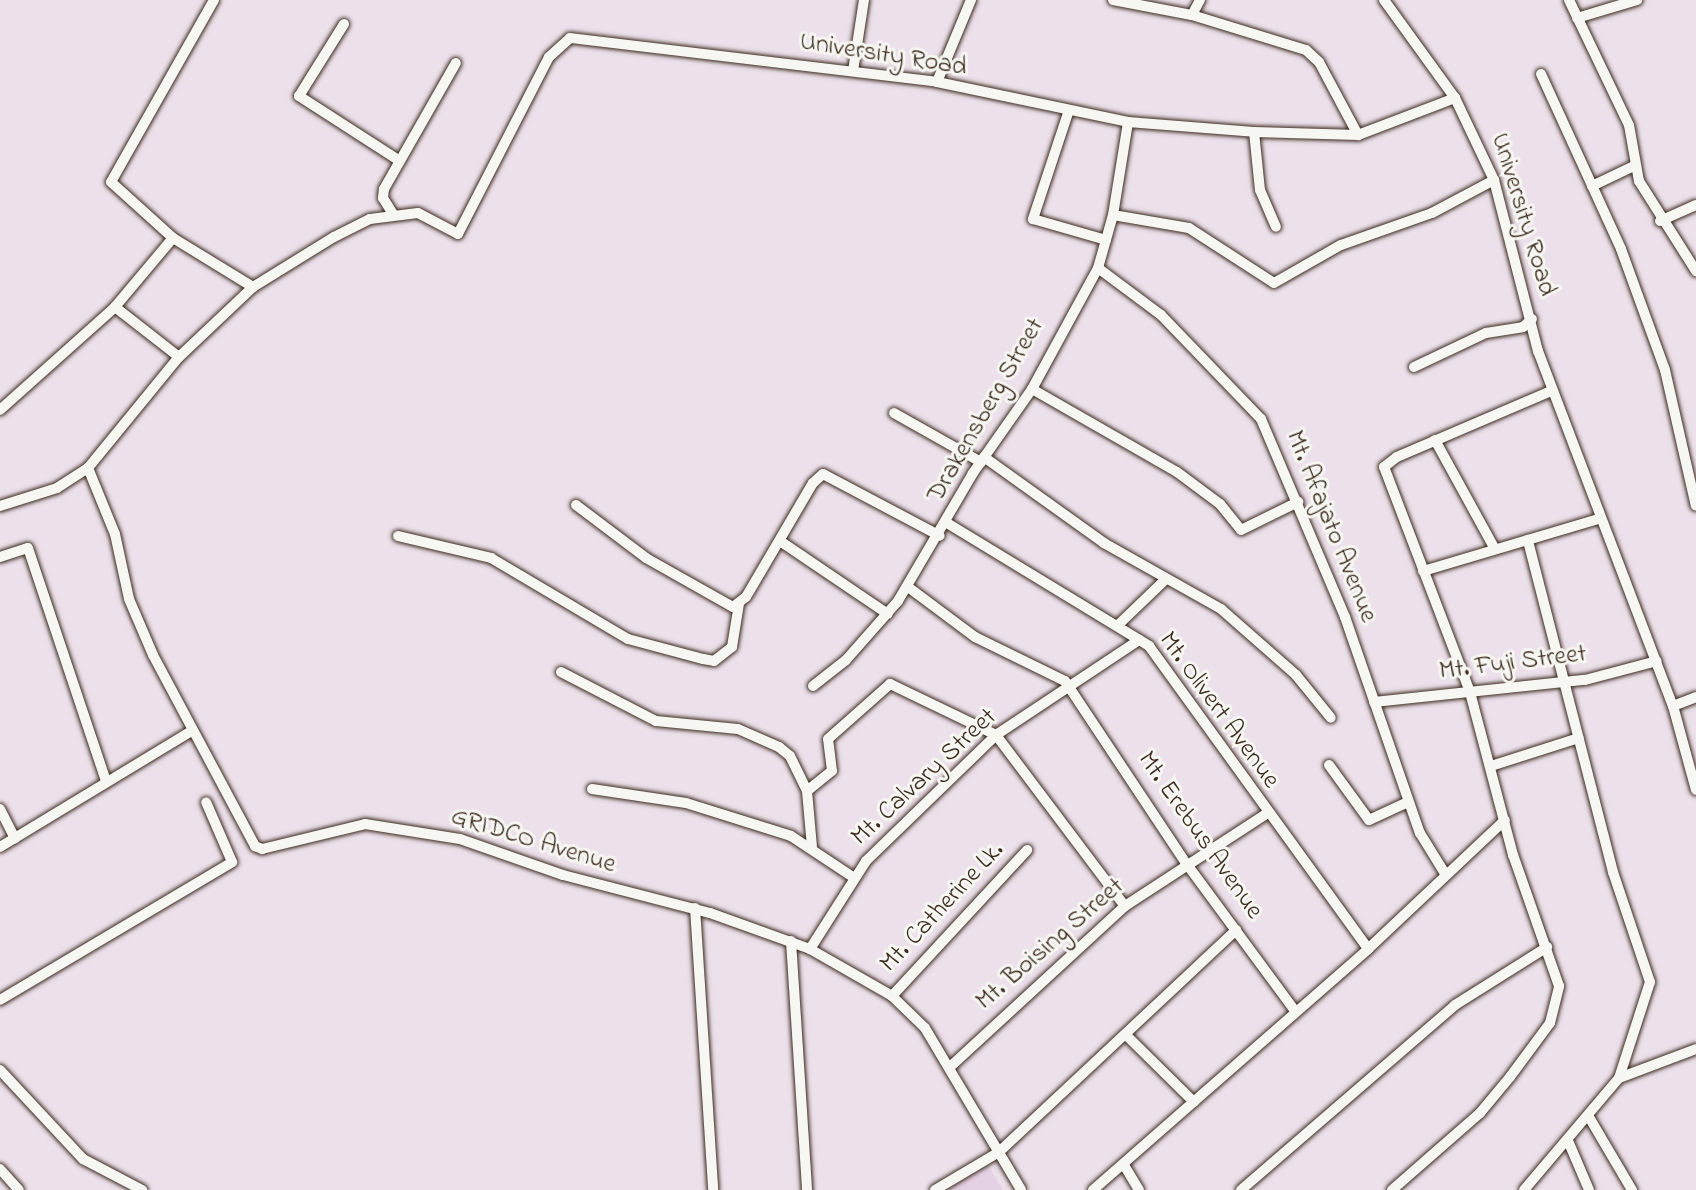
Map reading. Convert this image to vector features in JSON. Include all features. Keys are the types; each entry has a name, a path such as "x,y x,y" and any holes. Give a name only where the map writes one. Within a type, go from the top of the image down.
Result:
{"street":[{"path":"214,0 111,182 173,238 253,287"},
{"path":"853,71 864,0"},
{"path":"937,82 971,0"},
{"path":"1113,0 1192,15 1306,50 1319,62 1358,135"},
{"path":"1192,15 1200,0"},
{"path":"1384,0 1455,98"},
{"path":"1569,0 1629,125 1634,166 1660,221 1696,271"},
{"path":"1577,18 1637,0"},
{"path":"344,24 299,96 400,161"},
{"name":"University Road","path":"393,214 418,213 458,234 549,57 570,38 937,82 1068,113 1128,122 1254,132 1358,135 1455,98 1494,180 1551,391 1657,661 1696,790"},
{"path":"0,506 57,488 88,468 179,357 253,287 334,237 393,214 382,194 456,63"},
{"path":"1541,74 1592,186 1665,370 1696,506"},
{"path":"1068,113 1033,219 1106,240"},
{"name":"Drakensberg Street","path":"813,686 846,660 908,587 982,459 1032,389 1098,268 1113,215 1128,122"},
{"path":"1254,132 1260,190 1276,227"},
{"path":"1592,186 1634,166"},
{"path":"1113,215 1189,228 1274,283 1341,245 1432,213 1494,180"},
{"path":"1660,221 1696,205"},
{"path":"0,410 115,307 173,238"},
{"name":"Mt. Afajato Avenue","path":"1098,268 1161,315 1252,406 1298,502 1374,702 1408,802 1436,862 1444,872"},
{"path":"115,307 179,357"},
{"path":"1414,367 1486,333 1523,327 1532,319"},
{"path":"1032,389 1177,472 1220,504 1241,530 1298,502"},
{"path":"1392,1190 1480,1113 1550,1023 1559,986 1505,820 1470,692 1384,467 1435,440 1551,391"},
{"path":"894,413 982,459 1104,543 1221,609 1262,642 1331,718"},
{"path":"1435,440 1495,549"},
{"name":"GRIDCO Avenue","path":"88,468 115,534 129,599 190,732 252,841 262,849 365,824 460,839 563,875 695,908 810,949 892,996 925,1028 951,1066 1021,1190"},
{"path":"398,536 491,558 628,639 714,661 732,647 739,604 823,474 940,536"},
{"path":"576,505 698,591 725,607 739,604"},
{"path":"1423,571 1599,519"},
{"name":"Mt. Olivert Avenue","path":"947,523 1117,626 1155,654 1266,814 1368,949"},
{"path":"1524,1190 1569,1143 1619,1078 1650,982 1613,872 1528,540"},
{"path":"780,541 888,614"},
{"path":"0,557 28,548 106,781"},
{"path":"1117,626 1166,579"},
{"path":"908,587 975,637 1049,671 1069,687"},
{"name":"Mt. Calvary Street","path":"810,949 853,877 996,735 1139,640"},
{"name":"Mt. Fuji Street","path":"1374,702 1563,682 1657,661"},
{"path":"561,672 656,721 764,737 790,756 807,791 812,847"},
{"path":"807,791 832,771 828,739 890,684 996,735 1125,906"},
{"name":"Mt. Erebus Avenue","path":"1069,687 1186,863 1295,1011"},
{"path":"1673,706 1696,697"},
{"path":"0,847 190,732"},
{"path":"1491,766 1579,738"},
{"path":"1329,765 1369,820 1408,802"},
{"path":"592,789 686,803 812,847 853,877"},
{"path":"0,1000 232,862 206,802"},
{"path":"0,809 15,838"},
{"name":"Mt. Boising Street","path":"951,1066 1125,906 1186,863 1266,814"},
{"path":"1093,1190 1368,949 1444,872 1505,820"},
{"name":"Mt. Catherine Lk.","path":"892,996 1027,850"},
{"path":"695,908 713,1190"},
{"path":"935,1190 999,1152 1127,1036 1236,930"},
{"path":"791,941 807,1190"},
{"path":"1241,1190 1455,1005 1547,947"},
{"path":"1127,1036 1194,1102"},
{"path":"1619,1078 1696,1049"},
{"path":"0,1070 83,1159 126,1188 142,1190"},
{"path":"1589,1117 1632,1190"},
{"path":"1569,1143 1589,1190"},
{"path":"1124,1165 1139,1190"},
{"path":"0,1169 19,1190"}],"shaded area":[{"path":"988,1165 1003,1190 946,1190"}]}
